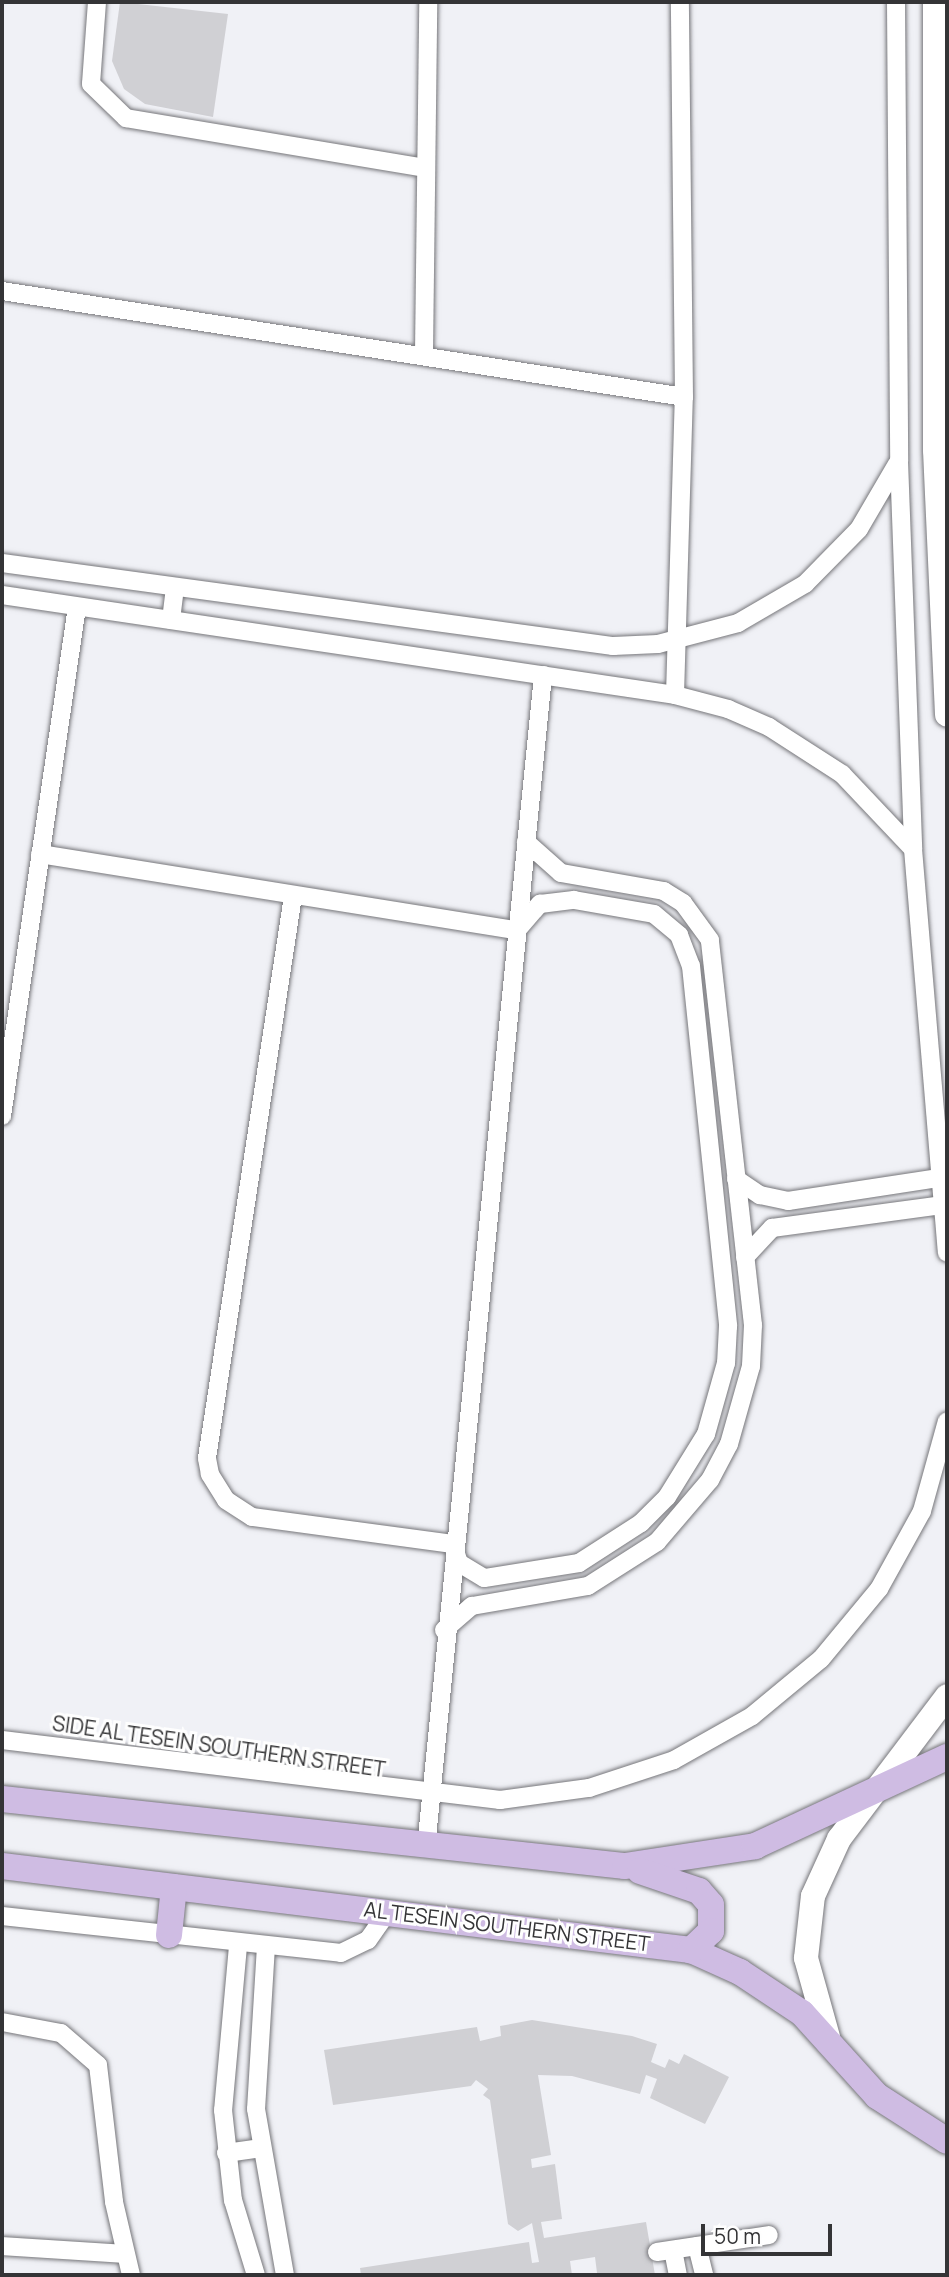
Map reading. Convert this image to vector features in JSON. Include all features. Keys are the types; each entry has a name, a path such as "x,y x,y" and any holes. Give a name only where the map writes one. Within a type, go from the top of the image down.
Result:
{"main road":[{"path":"2,1800 426,1848 625,1866 755,1846 879,1786 947,1757"},
{"name":"AL TESEIN SOUTHERN STREET","path":"2,1866 691,1950 769,1989 828,2037 877,2096 947,2141"},
{"path":"625,1866 706,1897 714,1923 691,1950"},
{"path":"169,1935 174,1887"}],"street":[{"path":"97,2 91,84 126,118 425,168"},
{"path":"424,353 428,2"},
{"path":"675,695 679,639 684,397 680,2"},
{"path":"896,2 899,461 913,849 947,1253"},
{"path":"935,2 935,450 947,715"},
{"path":"2,290 424,353 684,397"},
{"path":"2,563 612,646 679,639 738,623 805,584 859,529 899,461"},
{"path":"171,621 175,587"},
{"path":"2,595 675,695 729,709 807,748 858,789 913,849"},
{"path":"2,1116 77,607"},
{"path":"426,1848 444,1630 543,675"},
{"path":"444,1630 472,1606 588,1586 657,1542 686,1513 723,1456 743,1406 753,1325 736,1179 716,961 699,920 664,891 561,873 526,842"},
{"path":"40,854 517,930"},
{"path":"293,896 207,1458 210,1474 226,1500 252,1517 453,1544"},
{"path":"453,1544 466,1570 484,1577 556,1570 611,1545 650,1514 689,1467 719,1399 726,1363 728,1326 687,949 654,914 574,900 540,904 517,930"},
{"path":"736,1179 760,1195 788,1201 939,1178"},
{"path":"745,1257 772,1228 943,1205"},
{"name":"SIDE AL TESEIN SOUTHERN STREET","path":"2,1740 430,1796 500,1800 589,1788 674,1760 752,1716 821,1659 879,1589 922,1511 947,1420"},
{"path":"828,2037 806,1958 813,1896 839,1839 947,1696"},
{"path":"2,1916 169,1935 238,1946 348,1951 368,1940 388,1911"},
{"path":"238,1946 223,2085 226,2153 256,2275"},
{"path":"266,1946 255,2083 260,2148 285,2275"},
{"path":"2,2022 61,2033 99,2065 125,2254 131,2275"},
{"path":"223,2085 255,2083"},
{"path":"226,2153 260,2148"},
{"path":"678,2275 665,2251 769,2235"},
{"path":"2,2246 125,2254"},
{"path":"697,2246 704,2275"}],"building":[{"path":"120,2 228,14 213,117 145,104 124,89 112,61"},
{"path":"532,2020 632,2036 657,2044 651,2062 665,2068 669,2059 679,2064 684,2054 729,2077 705,2124 650,2098 657,2079 646,2075 640,2094 572,2076 538,2075 551,2155 531,2159 532,2168 555,2164 562,2219 541,2222 544,2238 646,2222 655,2275 590,2275 597,2273 595,2257 570,2261 572,2275 361,2275 360,2268 529,2242 532,2263 539,2262 532,2223 518,2231 508,2224 490,2100 483,2095 488,2089 476,2080 471,2086 333,2105 324,2050 477,2027 480,2041 501,2036 500,2026"}]}
